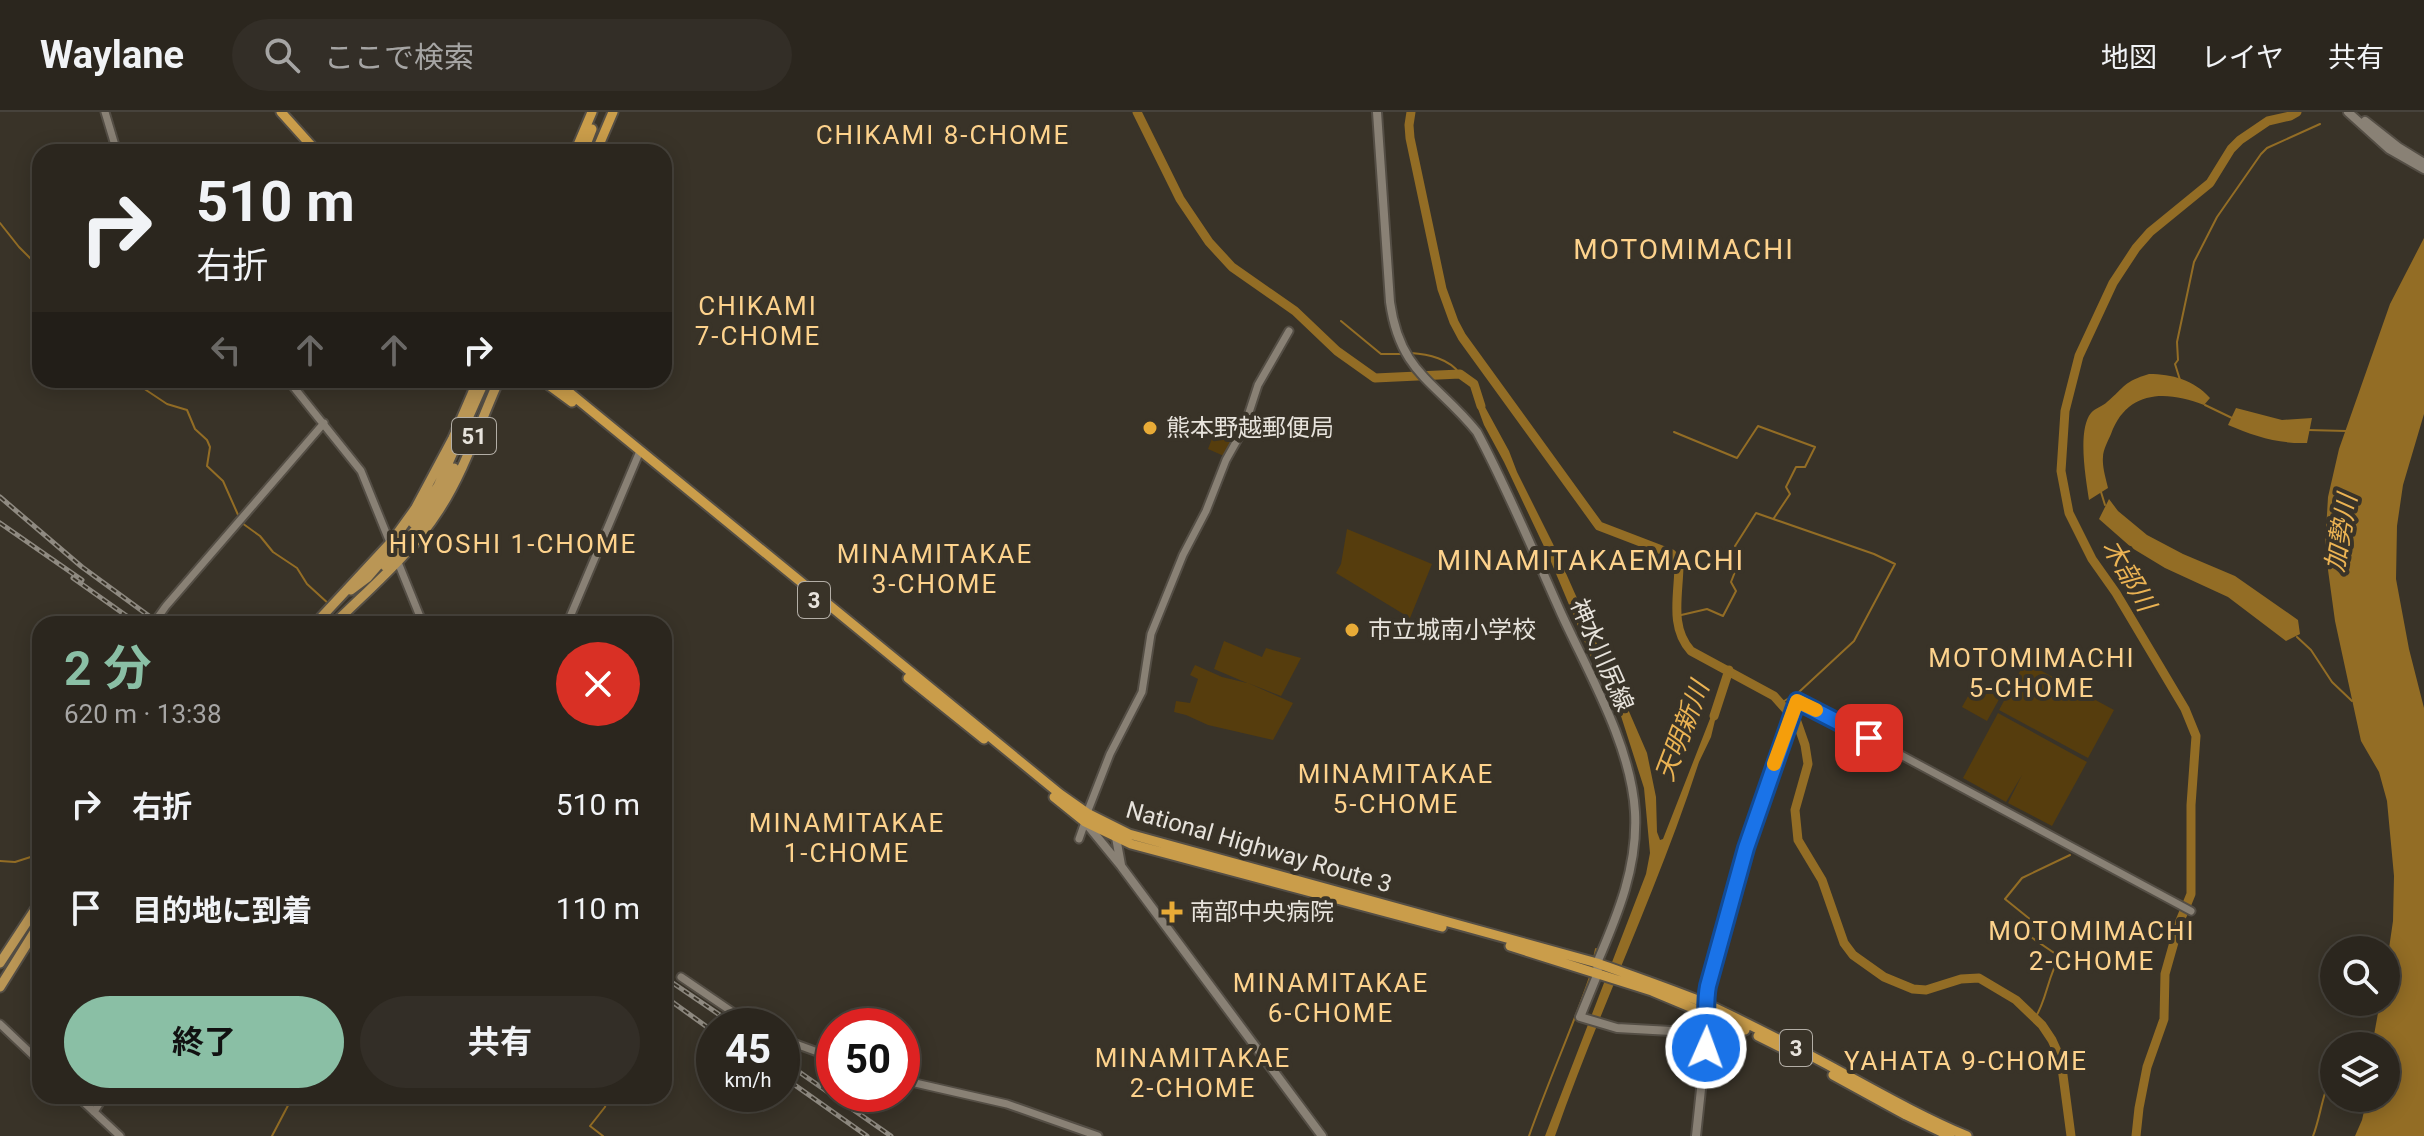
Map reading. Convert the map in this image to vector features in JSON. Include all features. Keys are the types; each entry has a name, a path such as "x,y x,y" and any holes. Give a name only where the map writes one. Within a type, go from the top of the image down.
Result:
{"highway":[{"path":"278,112 303,144"},
{"path":"278,112 309,144"},
{"path":"578,144 592,112"},
{"path":"586,144 599,112"},
{"path":"597,144 611,112"},
{"name":"National Highway Route 3","path":"553,388 638,453 1086,817 1131,844 1602,969"},
{"name":"National Highway Route 3","path":"563,388 638,453"},
{"name":"National Highway Route 3","path":"1115,832 1602,969 1792,1046 1897,1103 1967,1136"},
{"name":"National Highway Route 3","path":"1707,1009 1950,1136"}],"main road":[{"name":"神水川尻線","path":"1377,112 1390,302 1395,330 1411,363 1477,432 1603,704 1628,770 1635,810 1631,872 1602,969 1580,1017 1617,1028 1707,1033"},
{"path":"2348,112 2389,149 2424,169"},
{"path":"2355,112 2384,137 2424,163"},
{"name":"51","path":"334,616 395,551 434,477 474,388"},
{"name":"51","path":"465,435 482,388"},
{"name":"51","path":"341,616 395,551 438,486 488,388"},
{"name":"51","path":"323,616 395,551 419,538 450,493 496,388"},
{"path":"1086,817 1100,841 1322,1136"},
{"path":"1111,854 1109,842 1115,832"},
{"path":"1115,832 1121,866"},
{"path":"1121,866 1122,853 1131,844"},
{"path":"0,963 32,914"},
{"path":"0,987 32,936"},
{"path":"1696,1136 1707,1033"}],"street":[{"path":"105,112 115,144"},
{"path":"1079,839 1110,754 1142,692 1151,634 1183,555 1244,428 1258,385 1289,331"},
{"path":"295,388 361,471 420,616"},
{"path":"159,616 324,423"},
{"path":"570,616 638,453"},
{"path":"1707,1033 1708,986 1741,863 1797,701 2190,910"},
{"path":"681,977 727,1008"},
{"path":"0,1024 32,1054"},
{"path":"920,1084 1007,1104 1098,1136"},
{"path":"86,1104 120,1136"},
{"path":"94,1112 99,1104"}],"shaded area":[{"path":"1220,418 1242,426 1224,456 1208,449"},
{"path":"1347,529 1432,564 1410,618 1336,573 1341,564"},
{"path":"1224,641 1262,657 1266,648 1301,658 1281,696 1248,683 1293,703 1273,740 1208,725 1174,712 1176,701 1190,703 1198,679 1190,675 1195,665 1222,677 1247,683 1214,669"},
{"path":"2025,662 2114,710 2088,758 1999,710"},
{"path":"1977,680 2002,694 1987,721 1962,707"},
{"path":"1998,713 2087,762 2052,826 2008,803 2022,775 2006,802 1963,778"}],"water":[{"name":"加勢川","path":"2424,238 2424,414 2403,485 2397,526 2396,579 2424,708 2424,1136 2355,1136 2364,1112 2400,1112 2400,1032 2375,1032 2377,1016 2400,1016 2400,936 2391,936 2394,876 2387,801 2379,772 2361,741 2335,621 2325,548 2328,497 2339,449 2390,304"},
{"path":"2149,374 2182,379 2210,398 2204,405 2176,397 2149,397 2127,409 2118,420 2104,451 2103,465 2108,488 2089,500 2084,455 2087,421 2093,411 2125,385"},
{"path":"1479,396 1553,544 1584,621 1608,663 1647,753 1660,840 1663,839 1724,683 1711,737 1555,1136 1545,1136 1646,874 1650,853 1644,788 1607,679 1591,657 1549,557 1484,425 1477,406"},
{"path":"2236,408 2282,420 2312,418 2307,443 2266,438 2228,425"},
{"path":"2109,499 2118,511 2147,535 2235,576 2298,620 2300,634 2286,641 2228,597 2165,568 2132,548 2099,519"}],"waterway":[{"path":"1137,112 1180,199 1209,242 1232,267 1295,311 1337,351 1375,378 1460,374 1474,384 1481,406"},
{"name":"天明新川","path":"1411,112 1410,138 1442,289 1462,337 1599,526 1672,554 1679,564 1677,598 1680,632 1691,651 1774,696 1797,722 1808,764 1795,810 1798,840 1822,880 1844,943 1853,955 1884,977 1913,989 1926,990 1961,979 1979,978 2016,1000 2042,1025 2061,1060 2071,1136"},
{"name":"木部川","path":"2136,1136 2147,1067 2164,1019 2165,974 2191,894 2191,805 2196,736 2185,709 2116,593 2092,559 2069,513 2061,471 2065,411 2079,356 2113,283 2136,248 2150,232 2210,183 2240,140 2268,121 2297,112"},
{"path":"2180,380 2175,364 2178,360 2177,342 2194,262 2217,217 2267,148 2320,124"},
{"path":"0,223 32,260"},
{"path":"1341,321 1381,354 1404,354"},
{"path":"1411,353 1438,358 1460,374"},
{"path":"143,388 167,404 187,410 195,429 210,447 207,466 223,481 239,517"},
{"path":"2205,405 2232,418"},
{"path":"1674,432 1737,458 1758,426 1815,447 1805,467 1796,467 1786,487 1790,494 1774,518"},
{"path":"2308,430 2346,431"},
{"path":"2101,492 2105,505"},
{"path":"1677,616 1707,609 1723,616 1736,591 1731,582 1742,554 1735,546 1756,513 1895,564 1854,641 1799,692 1781,703"},
{"path":"242,523 260,536 273,552 297,568 307,584 330,605"},
{"path":"2297,637 2311,650 2332,682 2352,701"},
{"name":"天明新川","path":"1714,716 1729,670"},
{"path":"2035,1018 2060,957 2028,935 2031,920 2005,899 2022,878 2070,855"},
{"path":"0,861 15,862 32,857"},
{"path":"1594,958 1596,949"},
{"path":"1529,1136 1590,977"},
{"path":"272,1136 289,1104"},
{"path":"603,1136 590,1126 606,1104"},
{"path":"2313,1136 2320,1112"}],"railway":[{"path":"0,497 82,567 149,616"},
{"path":"0,523 82,580"},
{"path":"73,578 127,616"},
{"path":"672,982 710,1008"},
{"path":"672,1002 696,1019"},
{"path":"800,1073 891,1136"},
{"path":"800,1089 867,1136"}],"slow traffic":[{"path":"1774,764 1797,701 1816,710"}],"place":[{"name":"熊本野越郵便局","path":"1150,428"},
{"name":"市立城南小学校","path":"1352,630"},
{"name":"南部中央病院","path":"1172,912"}],"district":[{"name":"CHIKAMI 8-CHOME","path":"943,135"},
{"name":"MOTOMIMACHI","path":"1684,249"},
{"name":"CHIKAMI 7-CHOME","path":"758,321"},
{"name":"HIYOSHI 1-CHOME","path":"513,544"},
{"name":"MINAMITAKAEMACHI","path":"1591,560"},
{"name":"MINAMITAKAE 3-CHOME","path":"935,569"},
{"name":"MOTOMIMACHI 5-CHOME","path":"2032,673"},
{"name":"MINAMITAKAE 5-CHOME","path":"1396,789"},
{"name":"MINAMITAKAE 1-CHOME","path":"847,838"},
{"name":"MOTOMIMACHI 2-CHOME","path":"2092,946"},
{"name":"MINAMITAKAE 6-CHOME","path":"1331,998"},
{"name":"YAHATA 9-CHOME","path":"1966,1061"},
{"name":"MINAMITAKAE 2-CHOME","path":"1193,1073"}],"route":[{"path":"1706,1048 1706,998 1724,924 1746,848 1797,701 1869,738"}]}
